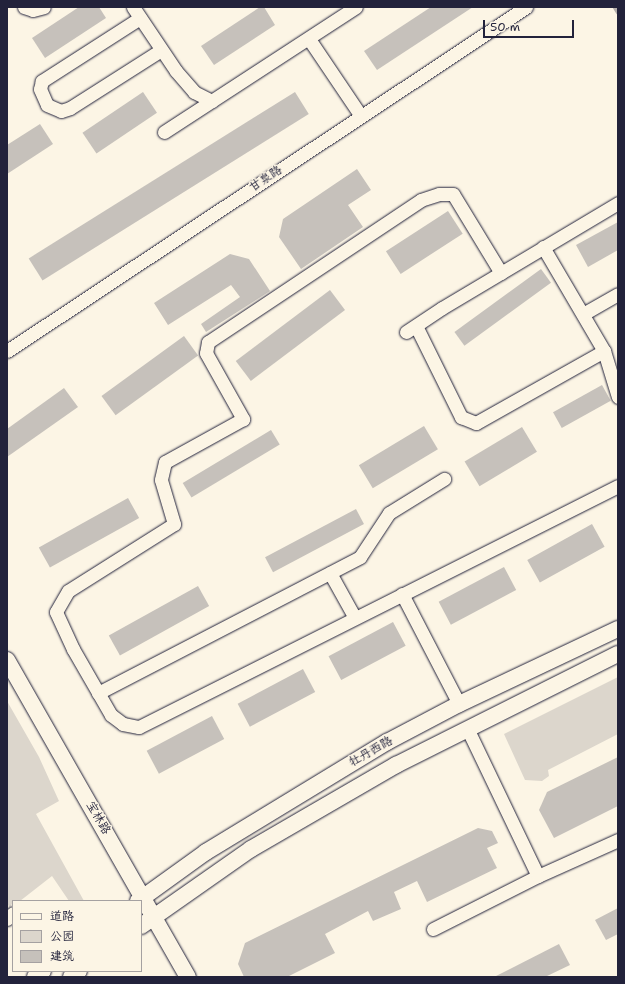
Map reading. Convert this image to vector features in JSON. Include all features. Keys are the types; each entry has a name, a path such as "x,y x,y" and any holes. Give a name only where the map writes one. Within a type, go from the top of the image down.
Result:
{"street":[{"path":"24,7 33,10 44,7"},
{"path":"133,7 161,50 194,92 212,101"},
{"path":"164,132 356,7"},
{"name":"甘泉路","path":"7,351 526,7"},
{"path":"140,18 42,81 40,89 47,105 61,111 70,108 161,50"},
{"path":"309,39 361,116"},
{"path":"501,273 453,194 439,194 421,200 208,342 206,353 243,419 165,462 161,480 174,524 68,591 56,612 73,649 111,715 123,724 139,727 618,486"},
{"path":"604,351 476,423 461,416 411,329 618,203"},
{"path":"543,248 604,351 618,397"},
{"path":"583,314 618,294"},
{"path":"98,693 360,557 389,514 444,479"},
{"path":"330,573 355,618"},
{"path":"402,594 459,704"},
{"name":"牡丹西路","path":"141,899 206,852 279,806 387,742 459,704 618,630"},
{"name":"牡丹西路","path":"142,925 252,850 396,765 467,728 618,654"},
{"name":"宝林路","path":"7,660 141,899"},
{"path":"467,728 538,876"},
{"path":"433,929 538,876 618,840"},
{"name":"宝林路","path":"142,900 154,916 188,977"}],"green space":[{"path":"618,677 618,734 548,770 549,776 542,781 525,780 504,734"},
{"path":"7,701 39,757 59,801 36,814 83,900 68,900 52,876 21,900 12,900 10,908 7,903"}],"building":[{"path":"79,7 99,7 106,18 45,58 32,38"},
{"path":"260,7 264,7 275,25 214,65 201,46"},
{"path":"431,7 473,7 377,70 364,51"},
{"path":"143,92 157,113 96,154 82,133"},
{"path":"295,92 309,114 42,280 29,258"},
{"path":"40,124 53,144 7,174 7,145"},
{"path":"357,169 371,190 348,205 363,227 301,269 279,237 283,219"},
{"path":"448,211 463,234 401,274 386,251"},
{"path":"618,222 618,250 588,267 576,245"},
{"path":"230,254 249,259 270,291 206,332 201,324 240,297 231,285 168,325 154,303"},
{"path":"541,269 551,283 464,346 454,332"},
{"path":"330,290 345,310 251,381 236,361"},
{"path":"184,336 198,355 116,415 101,396"},
{"path":"602,385 611,401 562,428 553,412"},
{"path":"64,388 78,407 7,457 7,429"},
{"path":"424,426 438,449 373,488 359,465"},
{"path":"522,427 537,452 480,486 465,462"},
{"path":"271,430 280,445 191,498 183,483"},
{"path":"128,498 139,518 50,568 39,547"},
{"path":"356,509 364,524 273,572 265,557"},
{"path":"592,524 605,547 540,583 527,560"},
{"path":"504,567 516,590 451,625 439,602"},
{"path":"198,586 209,606 120,656 109,635"},
{"path":"393,622 406,646 341,680 329,656"},
{"path":"303,669 315,692 250,727 238,704"},
{"path":"212,716 224,739 159,774 147,751"},
{"path":"618,757 618,806 554,838 539,810 547,792"},
{"path":"478,828 492,831 498,843 487,848 497,868 427,902 417,881 394,892 401,909 373,921 368,911 325,934 335,953 287,977 244,977 238,964 245,943"},
{"path":"618,908 618,934 606,940 595,920"},
{"path":"559,944 570,965 545,977 494,977"}],"waterway":[{"path":"615,7 618,12"}]}
